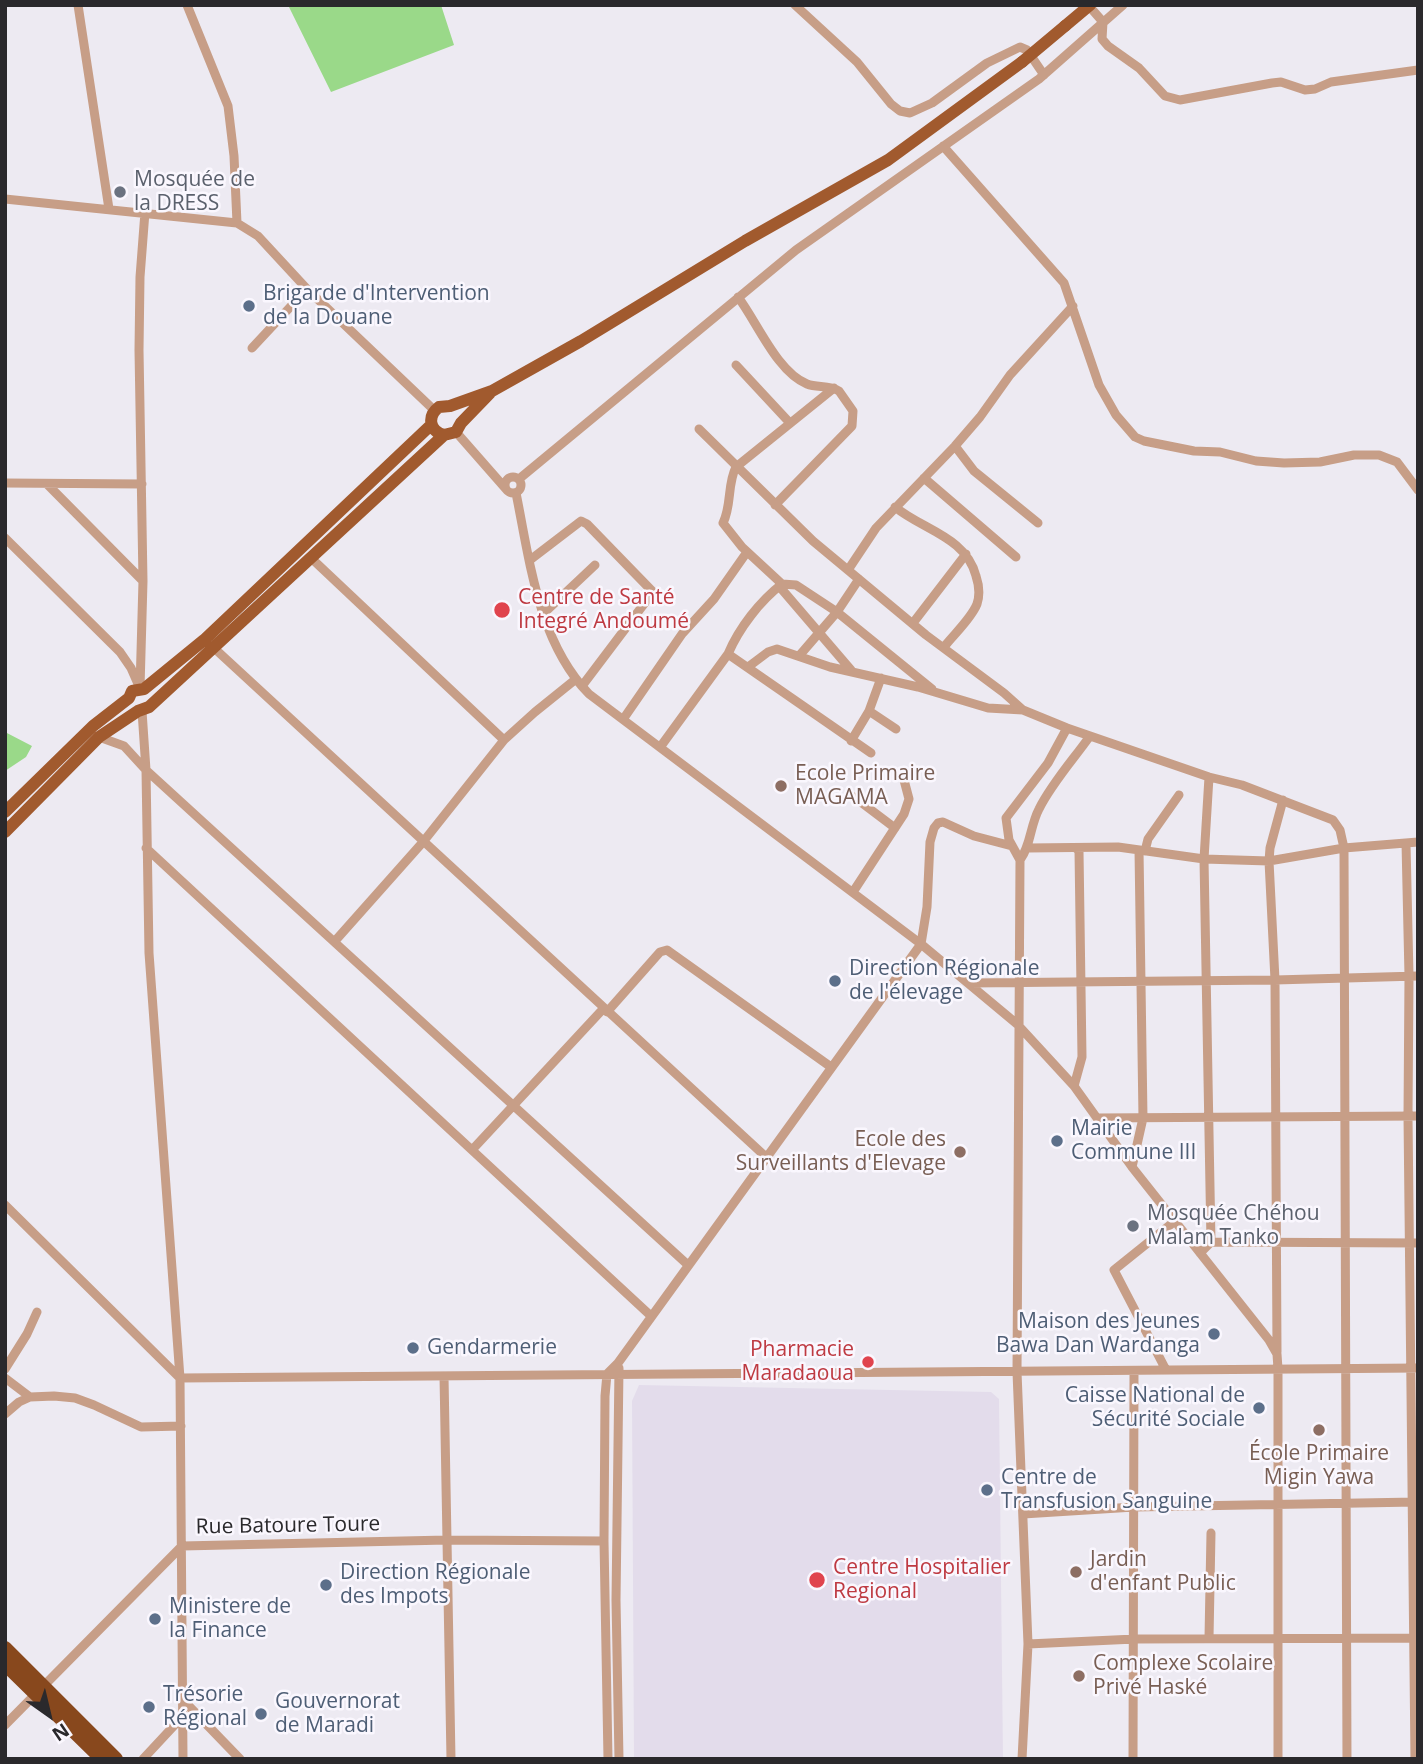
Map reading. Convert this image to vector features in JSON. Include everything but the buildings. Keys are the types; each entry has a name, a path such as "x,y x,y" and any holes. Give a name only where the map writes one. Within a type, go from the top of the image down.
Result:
{"highway":[{"path":"5,1648 40,1690 81,1731 116,1759"},
{"path":"5,1664 40,1690"},
{"path":"81,1731 102,1759"}],"main road":[{"path":"450,406 492,391 888,160 1022,62 1090,6"},
{"path":"5,832 99,737 144,709 214,649 310,557 453,430 492,391"},
{"path":"5,812 93,726 129,698 132,691 142,689 204,640 431,425 434,410 444,405 459,413 453,430"},
{"path":"431,425 436,432 453,430"},
{"path":"142,689 151,695 144,709"},
{"path":"129,698 132,708 144,709"}],"street":[{"path":"78,5 109,209"},
{"path":"187,5 228,106 234,156 237,223"},
{"path":"794,5 857,62 891,104 900,111 910,113 932,103 988,64 1020,47 1027,50 1044,75"},
{"path":"1123,5 1044,75 796,250 505,484 511,491 543,614 554,642 579,683 921,944 1017,1024 1074,1086 1132,1167 1269,1340 1277,1354"},
{"path":"1090,6 1103,22 1102,40 1139,68 1165,96 1175,99 1281,82 1305,90 1315,89 1331,82 1418,70"},
{"path":"943,146 1064,284 1099,385 1116,415 1135,437 1144,441 1220,452 1256,461 1320,462 1354,455 1378,455 1397,462 1418,491"},
{"path":"5,199 237,223 258,236 307,289 434,410"},
{"path":"142,689 139,351 140,277 145,212"},
{"path":"252,348 307,289"},
{"path":"738,297 771,348 794,375 807,384 834,388 844,396 853,411 852,426 775,505"},
{"path":"848,570 876,528 955,446 1010,375 1073,306"},
{"path":"736,365 789,422"},
{"path":"834,388 736,467 732,478 730,503 723,523 780,585 851,670"},
{"path":"699,429 813,541 1023,710 1067,729 1283,800 1333,820 1340,830 1344,848 1346,978 1348,1759"},
{"path":"453,430 486,468 511,491"},
{"path":"955,446 974,471 1038,523"},
{"path":"486,468 514,478 522,485 511,491"},
{"path":"924,478 1016,556"},
{"path":"5,482 142,484"},
{"path":"47,484 143,581"},
{"path":"895,507 941,534 966,554 973,565 979,595 976,606 944,647"},
{"path":"335,941 423,842 504,740 535,712 579,683 653,592 581,521 530,560"},
{"path":"5,538 120,652 142,689"},
{"path":"624,718 682,634 714,599 747,552"},
{"path":"913,623 966,554"},
{"path":"310,557 504,740"},
{"path":"543,614 595,565"},
{"path":"799,656 837,612 859,579"},
{"path":"661,746 729,654 763,601 780,585 796,585 837,612 936,692"},
{"path":"214,649 766,1157"},
{"path":"748,667 774,649 830,667 936,692 988,708 1023,710"},
{"path":"729,654 871,753"},
{"path":"851,741 869,711 881,678"},
{"path":"144,709 149,953 180,1378 183,1759"},
{"path":"869,711 896,729"},
{"path":"1022,1759 1028,1644 1017,1372 1020,860 1012,846 1006,818 1048,763 1067,729"},
{"path":"1020,860 1028,848 1031,828 1040,806 1090,736"},
{"path":"99,737 124,746 146,770 688,1265"},
{"path":"1209,776 1204,859 1211,1242"},
{"path":"853,892 895,828 909,799 904,780"},
{"path":"1132,1167 1143,1118 1142,850 1180,795"},
{"path":"854,797 895,828"},
{"path":"1278,1759 1275,980 1269,861 1283,800"},
{"path":"619,1759 619,1368 651,1316 921,944 927,907 930,842 934,828 943,822 974,836 1012,846"},
{"path":"1028,848 1118,847 1204,859 1269,861 1344,848 1418,842"},
{"path":"1406,843 1413,976 1415,1759"},
{"path":"146,848 651,1316"},
{"path":"1074,1086 1082,1056 1079,851 1076,848"},
{"path":"472,1150 660,953 667,950 831,1067"},
{"path":"970,983 1413,976"},
{"path":"1097,1118 1413,1116"},
{"path":"5,1205 180,1378 607,1374 619,1368 1017,1372 1414,1368"},
{"path":"1166,1370 1114,1270 1175,1221"},
{"path":"1200,1253 1211,1242 1414,1243"},
{"path":"5,1369 37,1312"},
{"path":"1133,1371 1133,1759"},
{"path":"607,1374 604,1541 608,1759"},
{"path":"444,1376 451,1759"},
{"path":"5,1378 30,1397"},
{"path":"5,1414 30,1397 54,1396 75,1398 141,1427 181,1426"},
{"path":"1023,1514 1134,1507 1415,1502"},
{"path":"1209,1638 1211,1533"},
{"name":"Rue Batoure Toure","path":"5,1726 182,1546 447,1540 604,1541"},
{"path":"1028,1644 1135,1639 1416,1638"},
{"path":"183,1700 236,1757"},
{"path":"143,1759 183,1716"},
{"path":"607,1721 619,1721"}],"shaded area":[{"name":"Centre Hospitalier Regional","path":"639,1385 991,1392 999,1399 1003,1759 634,1759 632,1401"}],"green space":[{"path":"288,5 441,5 454,45 331,92"},
{"path":"5,732 32,746 26,757 5,771"}],"place":[{"name":"Mosquée de la DRESS","path":"120,192"},
{"name":"Brigarde d'Intervention de la Douane","path":"249,306"},
{"name":"Centre de Santé Integré Andoumé","path":"502,610"},
{"name":"Ecole Primaire MAGAMA","path":"781,786"},
{"name":"Direction Régionale de l'élevage","path":"835,981"},
{"name":"Mairie Commune III","path":"1057,1141"},
{"name":"Ecole des Surveillants d'Elevage","path":"960,1152"},
{"name":"Mosquée Chéhou Malam Tanko","path":"1133,1226"},
{"name":"Maison des Jeunes Bawa Dan Wardanga","path":"1214,1334"},
{"name":"Gendarmerie","path":"413,1348"},
{"name":"Pharmacie Maradaoua","path":"868,1362"},
{"name":"Caisse National de Sécurité Sociale","path":"1259,1408"},
{"name":"École Primaire Migin Yawa","path":"1319,1430"},
{"name":"Centre de Transfusion Sanguine","path":"987,1490"},
{"name":"Jardin d'enfant Public","path":"1076,1572"},
{"name":"Centre Hospitalier Regional","path":"817,1580"},
{"name":"Direction Régionale des Impots","path":"326,1585"},
{"name":"Ministere de la Finance","path":"155,1619"},
{"name":"Complexe Scolaire Privé Haské","path":"1079,1676"},
{"name":"Trésorie Régional","path":"149,1707"},
{"name":"Gouvernorat de Maradi","path":"261,1714"}]}
